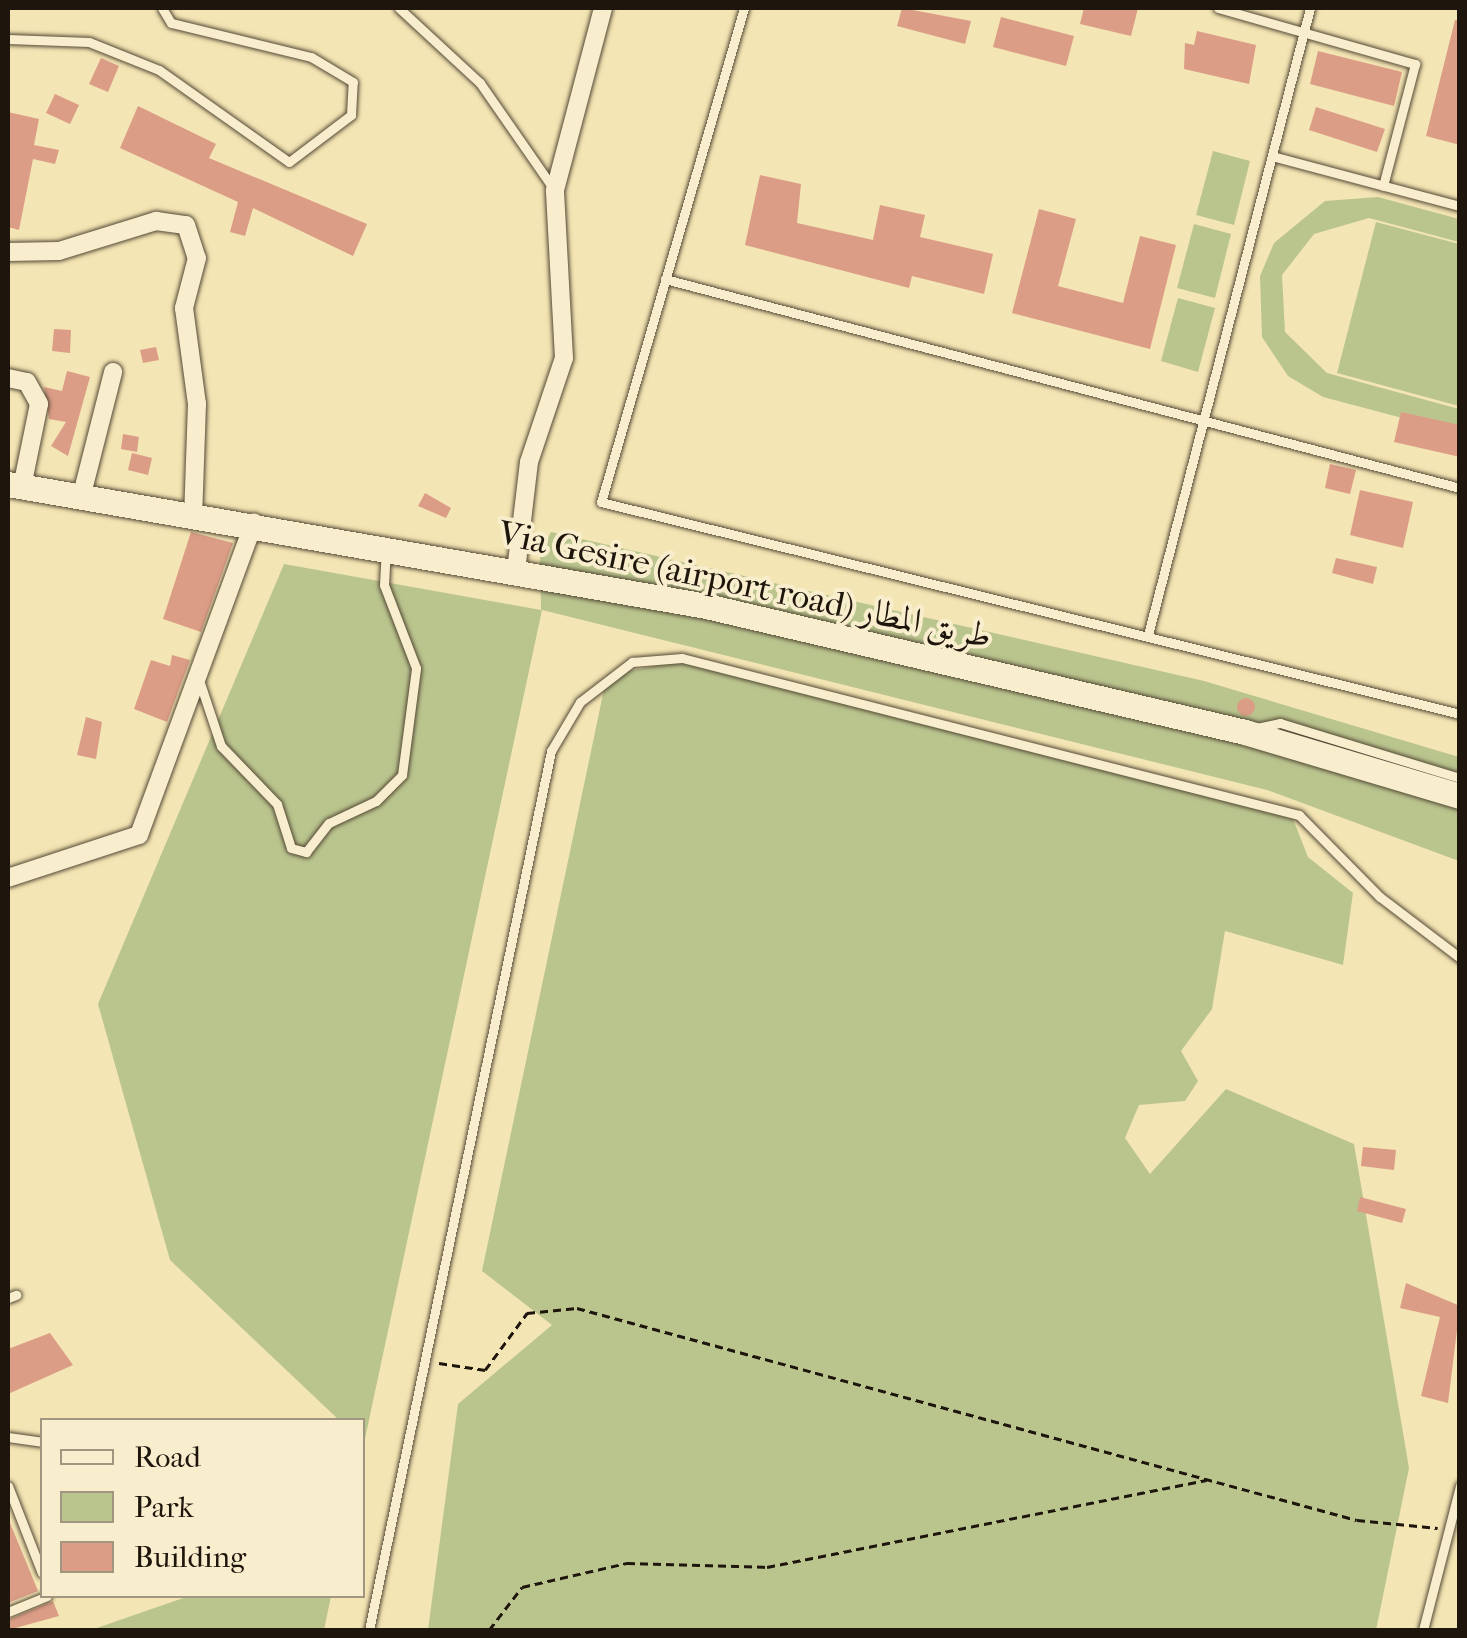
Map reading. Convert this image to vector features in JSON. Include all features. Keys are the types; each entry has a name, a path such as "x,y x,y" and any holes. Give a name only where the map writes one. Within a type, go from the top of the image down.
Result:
{"main road":[{"name":"Via Gesire (airport road) طريق المطار","path":"14,486 254,523 516,571 1245,732 1460,796"}],"street":[{"path":"516,571 529,462 566,344 554,190 603,8"},
{"path":"8,252 59,251 156,221 186,226 196,258 184,308 197,404 193,516"},
{"path":"82,494 114,372"},
{"path":"8,378 27,382 39,404 14,486"},
{"path":"8,878 138,835 254,523"}],"lane":[{"path":"8,39 88,42 160,70 289,162 351,116 353,82 312,57 171,23 162,8"},
{"path":"400,8 480,83 554,190"},
{"path":"744,8 601,502 1149,631 1460,714"},
{"path":"1218,8 1415,64 1383,186"},
{"path":"1149,631 1310,8"},
{"path":"1272,156 1460,206"},
{"path":"666,279 1460,488"},
{"path":"198,678 221,746 277,804 291,848 306,852 329,823 376,800 402,775 416,668 384,585 386,548"},
{"path":"368,1630 427,1362 551,751 580,702 632,662 682,658 1299,815 1380,897 1460,958"},
{"path":"1245,732 1280,723 1460,778"},
{"path":"8,1437 40,1442"},
{"path":"8,1486 40,1567"},
{"path":"1423,1630 1454,1531 1460,1486"},
{"path":"8,1612 42,1598"}],"path":[{"path":"427,1362 485,1370 528,1313 577,1308 1357,1520 1454,1531"},
{"path":"489,1630 522,1587 626,1564 766,1567 1208,1480"}],"green space":[{"path":"1213,151 1250,161 1234,225 1196,215"},
{"path":"1378,197 1459,219 1459,242 1369,218 1314,234 1282,275 1285,332 1327,373 1459,409 1459,433 1323,397 1288,376 1262,337 1260,276 1274,243 1325,201"},
{"path":"1376,222 1459,244 1459,406 1337,373"},
{"path":"1194,224 1231,234 1215,298 1177,288"},
{"path":"1178,298 1215,308 1198,372 1161,361"},
{"path":"551,532 1204,681 1459,757 1459,861 1267,790 542,610 365,1439 365,1418 337,1418 170,1260 98,1004 284,564 541,610 540,554"},
{"path":"693,659 1293,819 1308,857 1353,893 1343,965 1225,931 1212,1009 1181,1051 1198,1081 1185,1101 1139,1105 1125,1138 1150,1174 1226,1089 1354,1144 1409,1468 1376,1630 428,1630 458,1404 552,1325 482,1271 607,675"},
{"path":"183,1598 331,1598 324,1630 91,1630"}],"building":[{"path":"902,8 971,21 965,44 897,26"},
{"path":"1084,8 1138,8 1131,36 1080,24"},
{"path":"1001,17 1074,36 1066,66 993,47"},
{"path":"1455,20 1460,20 1460,145 1426,136"},
{"path":"1197,31 1256,45 1249,84 1184,69 1185,43 1194,45"},
{"path":"1318,51 1402,72 1394,106 1310,84"},
{"path":"101,58 119,66 108,92 89,84"},
{"path":"55,94 79,105 70,124 46,113"},
{"path":"138,106 216,144 209,158 367,224 353,256 253,208 245,236 230,232 238,202 120,148"},
{"path":"1316,107 1385,129 1377,152 1309,130"},
{"path":"8,112 39,119 34,145 59,150 55,164 33,159 19,230 8,227"},
{"path":"760,175 801,184 797,223 873,240 880,205 925,215 920,237 993,254 984,294 912,276 909,288 745,245"},
{"path":"1039,209 1076,219 1058,286 1123,303 1140,236 1176,245 1150,349 1012,313"},
{"path":"54,329 71,330 70,353 52,351"},
{"path":"156,347 159,360 143,363 140,350"},
{"path":"67,371 90,377 68,456 51,446 66,422 49,419 44,387 62,391"},
{"path":"1401,412 1460,425 1460,457 1394,442"},
{"path":"123,434 139,437 137,452 121,449"},
{"path":"132,453 152,458 148,475 128,470"},
{"path":"1330,464 1356,470 1350,494 1325,488"},
{"path":"1360,490 1413,502 1403,548 1350,535"},
{"path":"425,493 451,508 446,518 418,506"},
{"path":"191,532 233,543 201,632 163,619"},
{"path":"1336,558 1377,567 1373,584 1332,573"},
{"path":"172,655 190,660 167,722 134,709 151,660 170,666"},
{"path":"1246,698 1255,707 1246,716 1237,707"},
{"path":"86,717 102,722 96,759 77,755"},
{"path":"1363,1147 1396,1150 1394,1170 1361,1166"},
{"path":"1360,1197 1406,1209 1402,1223 1357,1211"},
{"path":"1406,1283 1460,1306 1448,1403 1421,1396 1440,1317 1400,1308"},
{"path":"50,1333 73,1365 8,1394 8,1349"},
{"path":"8,1518 38,1591 8,1603"},
{"path":"53,1601 59,1616 8,1630 8,1620"}]}
